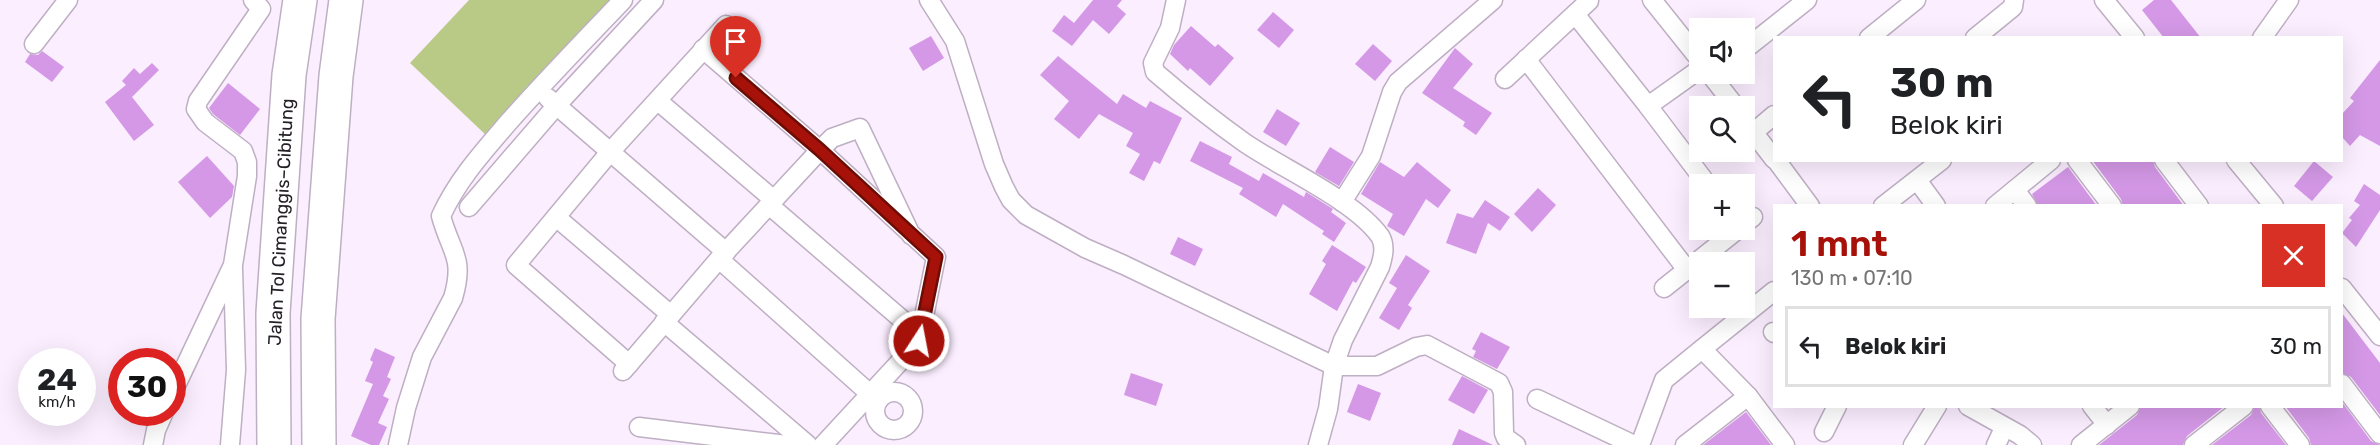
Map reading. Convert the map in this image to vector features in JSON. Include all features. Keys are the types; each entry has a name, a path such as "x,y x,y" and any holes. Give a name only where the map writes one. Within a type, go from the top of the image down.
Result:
{"highway":[{"name":"Jalan Tol Cimanggis–Cibitung","path":"274,445 273,313 289,75 300,0"},
{"path":"319,445 318,319 336,76 346,0"}],"street":[{"path":"34,44 69,0"},
{"path":"230,445 236,370 233,264 248,162 243,151 205,122 196,109 198,101 261,9 253,0"},
{"path":"398,445 419,366 456,287 459,264 442,220 459,182 537,89 623,0"},
{"path":"469,207 556,106 654,0"},
{"path":"930,0 955,41 994,164 1004,187 1011,200 1026,215 1085,248 1334,366 1377,366 1416,347 1427,345 1499,383 1503,392 1504,433 1506,438 1516,445"},
{"path":"1176,0 1170,28 1153,63 1155,72 1245,143 1342,202 1380,237 1383,243 1383,256 1376,276 1343,340 1334,366 1328,410 1317,445"},
{"path":"1342,202 1371,156 1392,92 1398,82 1493,0"},
{"path":"1652,0 1689,46"},
{"path":"1755,41 1807,0"},
{"path":"1871,36 1916,0"},
{"path":"1977,36 2013,7 2014,0"},
{"path":"2104,0 2133,36"},
{"path":"2263,36 2289,0"},
{"path":"1505,79 1589,1"},
{"path":"1575,14 1699,174"},
{"path":"726,25 610,152 516,265 626,367 723,255 820,150 832,138 861,128 911,235"},
{"path":"703,49 820,150 936,257 919,341 874,397 823,445"},
{"path":"1526,59 1688,270"},
{"path":"1648,106 1689,84"},
{"path":"1718,84 1727,96"},
{"path":"537,89 723,255 874,397 878,423 886,437 909,423 913,411 909,400 899,393 887,393 874,397"},
{"path":"658,101 920,335"},
{"path":"1755,123 1773,115"},
{"path":"1755,134 1773,157"},
{"path":"1777,162 1808,204"},
{"path":"1886,204 1940,162"},
{"path":"1998,204 2049,162"},
{"path":"2078,162 2110,204"},
{"path":"2166,162 2197,204"},
{"path":"2238,162 2272,204"},
{"path":"1917,180 1935,204"},
{"path":"2015,190 2025,204"},
{"path":"556,217 808,445"},
{"path":"1664,288 1725,240"},
{"path":"186,364 233,264"},
{"path":"2343,289 2380,336"},
{"path":"1640,445 1664,380 1773,292"},
{"path":"1702,349 1748,396 1785,445"},
{"path":"2343,385 2380,434"},
{"path":"1690,443 1748,396"},
{"path":"1537,399 1634,445"},
{"path":"1824,432 1836,408"},
{"path":"1913,445 1936,408"},
{"path":"1971,408 2020,435 2032,445"},
{"path":"2094,408 2108,425"},
{"path":"2081,445 2128,408"},
{"path":"2204,442 2242,408"},
{"path":"2272,408 2300,445"},
{"path":"153,445 158,426"},
{"path":"639,427 787,445"},
{"path":"1996,445 2004,428"}],"green space":[{"path":"469,0 617,0 488,137 410,63"}],"building":[{"path":"1093,0 1122,0 1117,6 1126,14 1109,34 1093,20 1072,46 1052,31 1064,15 1074,23"},
{"path":"2154,0 2171,0 2199,36 2162,36 2142,10"},
{"path":"1273,12 1294,30 1279,48 1257,30"},
{"path":"1191,26 1215,47 1218,44 1234,58 1210,86 1190,68 1188,71 1170,54 1174,45"},
{"path":"931,36 944,58 923,71 909,48"},
{"path":"1373,44 1392,61 1375,81 1355,64"},
{"path":"1455,48 1473,64 1453,88 1492,113 1476,135 1463,126 1465,122 1422,93"},
{"path":"42,51 64,67 52,82 25,62 30,54 38,55"},
{"path":"1058,56 1117,104 1123,94 1146,108 1150,101 1182,118 1160,164 1154,161 1144,181 1129,173 1140,154 1126,146 1133,133 1099,114 1079,139 1054,119 1069,101 1040,75"},
{"path":"2380,60 2380,146 2360,135 2350,146 2343,138 2343,113 2354,101 2350,98"},
{"path":"152,63 159,70 132,97 154,125 134,141 105,102 126,85 122,81 134,68 140,74"},
{"path":"228,83 260,109 240,135 213,114 209,108"},
{"path":"1277,109 1300,123 1286,146 1263,132"},
{"path":"1200,141 1232,157 1229,164 1259,181 1263,173 1304,197 1306,192 1333,209 1331,212 1346,223 1334,242 1322,234 1324,231 1283,204 1276,217 1239,194 1243,188 1190,161"},
{"path":"1330,147 1354,162 1339,186 1315,172"},
{"path":"207,156 234,186 232,197 210,218 178,182"},
{"path":"1380,162 1404,177 1417,162 1451,190 1438,208 1426,199 1404,236 1387,226 1393,214 1361,194"},
{"path":"2093,162 2154,162 2183,204 2122,204"},
{"path":"2313,162 2333,177 2312,201 2294,186"},
{"path":"2068,167 2096,204 2037,204 2032,194"},
{"path":"2364,184 2380,195 2380,210 2356,247 2343,234 2352,220 2349,218 2360,205 2354,201"},
{"path":"1538,188 1556,205 1532,232 1514,214"},
{"path":"1485,200 1510,217 1500,231 1488,223 1476,254 1446,243 1457,213 1473,218"},
{"path":"1178,237 1203,249 1195,266 1170,254"},
{"path":"1332,245 1366,267 1356,283 1353,281 1337,311 1309,294 1326,264 1322,261"},
{"path":"1406,255 1430,271 1408,305 1412,308 1399,330 1379,318 1397,288 1389,283"},
{"path":"2343,314 2380,363 2380,415 2351,377 2343,373"},
{"path":"1481,332 1510,347 1497,369 1473,357 1476,351 1472,349"},
{"path":"375,348 395,357 387,377 391,379 383,396 389,399 378,423 387,427 379,445 371,445 351,436 373,384 365,381 373,362 370,360"},
{"path":"1131,373 1163,384 1156,406 1124,395"},
{"path":"1462,376 1488,390 1474,414 1448,400"},
{"path":"1358,384 1381,393 1370,421 1347,412"},
{"path":"2343,403 2371,441 2380,445 2311,445 2309,438 2286,408 2343,408"},
{"path":"2140,408 2222,408 2187,436 2183,445 2099,445 2137,415"},
{"path":"2254,408 2260,408 2286,445 2212,445 2251,415"},
{"path":"1746,412 1771,445 1703,445"},
{"path":"1459,429 1493,445 1452,445"}],"route":[{"path":"736,78 820,150 936,257 919,341"}]}
